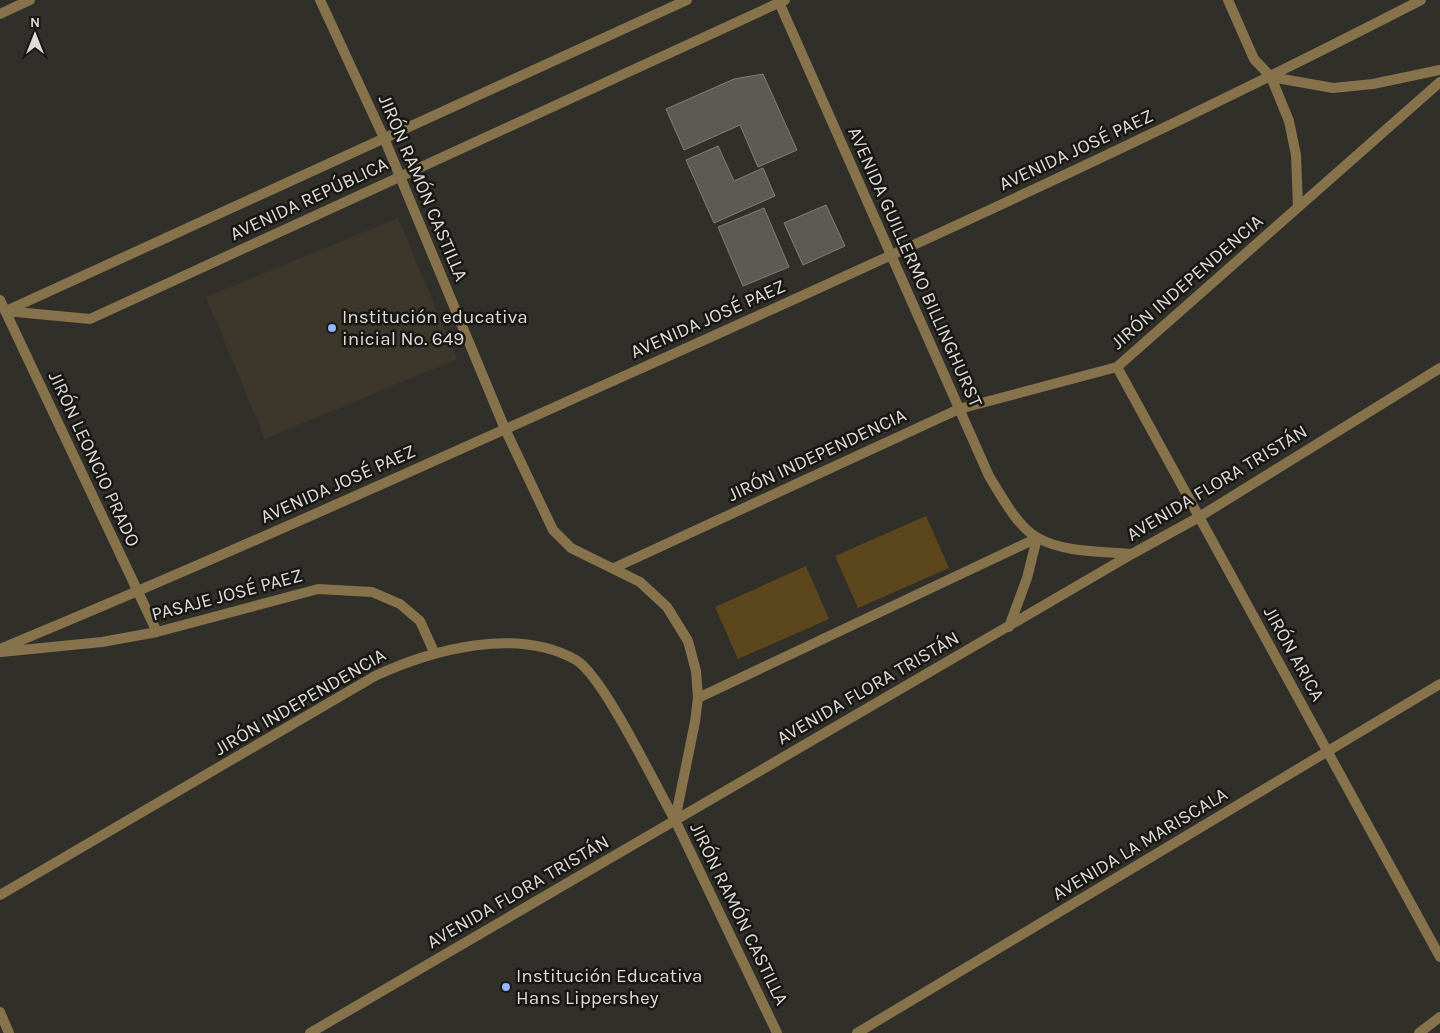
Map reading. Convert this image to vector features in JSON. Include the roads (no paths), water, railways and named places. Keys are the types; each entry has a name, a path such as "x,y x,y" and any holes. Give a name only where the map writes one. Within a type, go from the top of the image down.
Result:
{"street":[{"path":"0,14 30,0"},
{"name":"JIRÓN RAMÓN CASTILLA","path":"320,0 384,138 505,429 553,530 571,548 640,582 667,607 688,641 696,671 698,698 696,722 675,820 776,1033"},
{"name":"AVENIDA REPÚBLICA","path":"3,313 688,0"},
{"path":"1228,0 1254,59 1271,77 1289,121 1294,147 1298,208"},
{"name":"AVENIDA JOSÉ PAEZ","path":"0,650 137,592 891,256 1271,77 1421,0"},
{"name":"AVENIDA REPÚBLICA","path":"3,313 90,319 780,1"},
{"name":"AVENIDA GUILLERMO BILLINGHURST","path":"780,1 989,476 1009,510 1037,538 1068,548 1132,554"},
{"path":"1271,77 1333,88 1373,84 1440,70"},
{"name":"JIRÓN INDEPENDENCIA","path":"614,568 959,409 1117,368 1440,82"},
{"name":"JIRÓN LEONCIO PRADO","path":"0,300 3,313 157,632"},
{"name":"JIRÓN ARICA","path":"1117,368 1440,957"},
{"name":"AVENIDA FLORA TRISTÁN","path":"310,1033 1132,554 1199,517 1440,368"},
{"path":"1009,627 1027,578 1037,538"},
{"path":"698,698 1037,538"},
{"name":"PASAJE JOSÉ PAEZ","path":"0,650 102,642 157,632 318,589 372,592 400,604 420,621 435,654"},
{"name":"JIRÓN INDEPENDENCIA","path":"0,895 375,676 403,664 462,647 504,644 544,648 577,660 601,687 675,820"},
{"name":"AVENIDA LA MARISCALA","path":"857,1033 1328,753 1440,684"},
{"path":"0,1012 10,1033"},
{"path":"1419,1033 1440,1016"}],"place":[{"name":"Institución educativa inicial No. 649","path":"332,328"},
{"name":"Institución Educativa Hans Lippershey","path":"506,987"}]}
